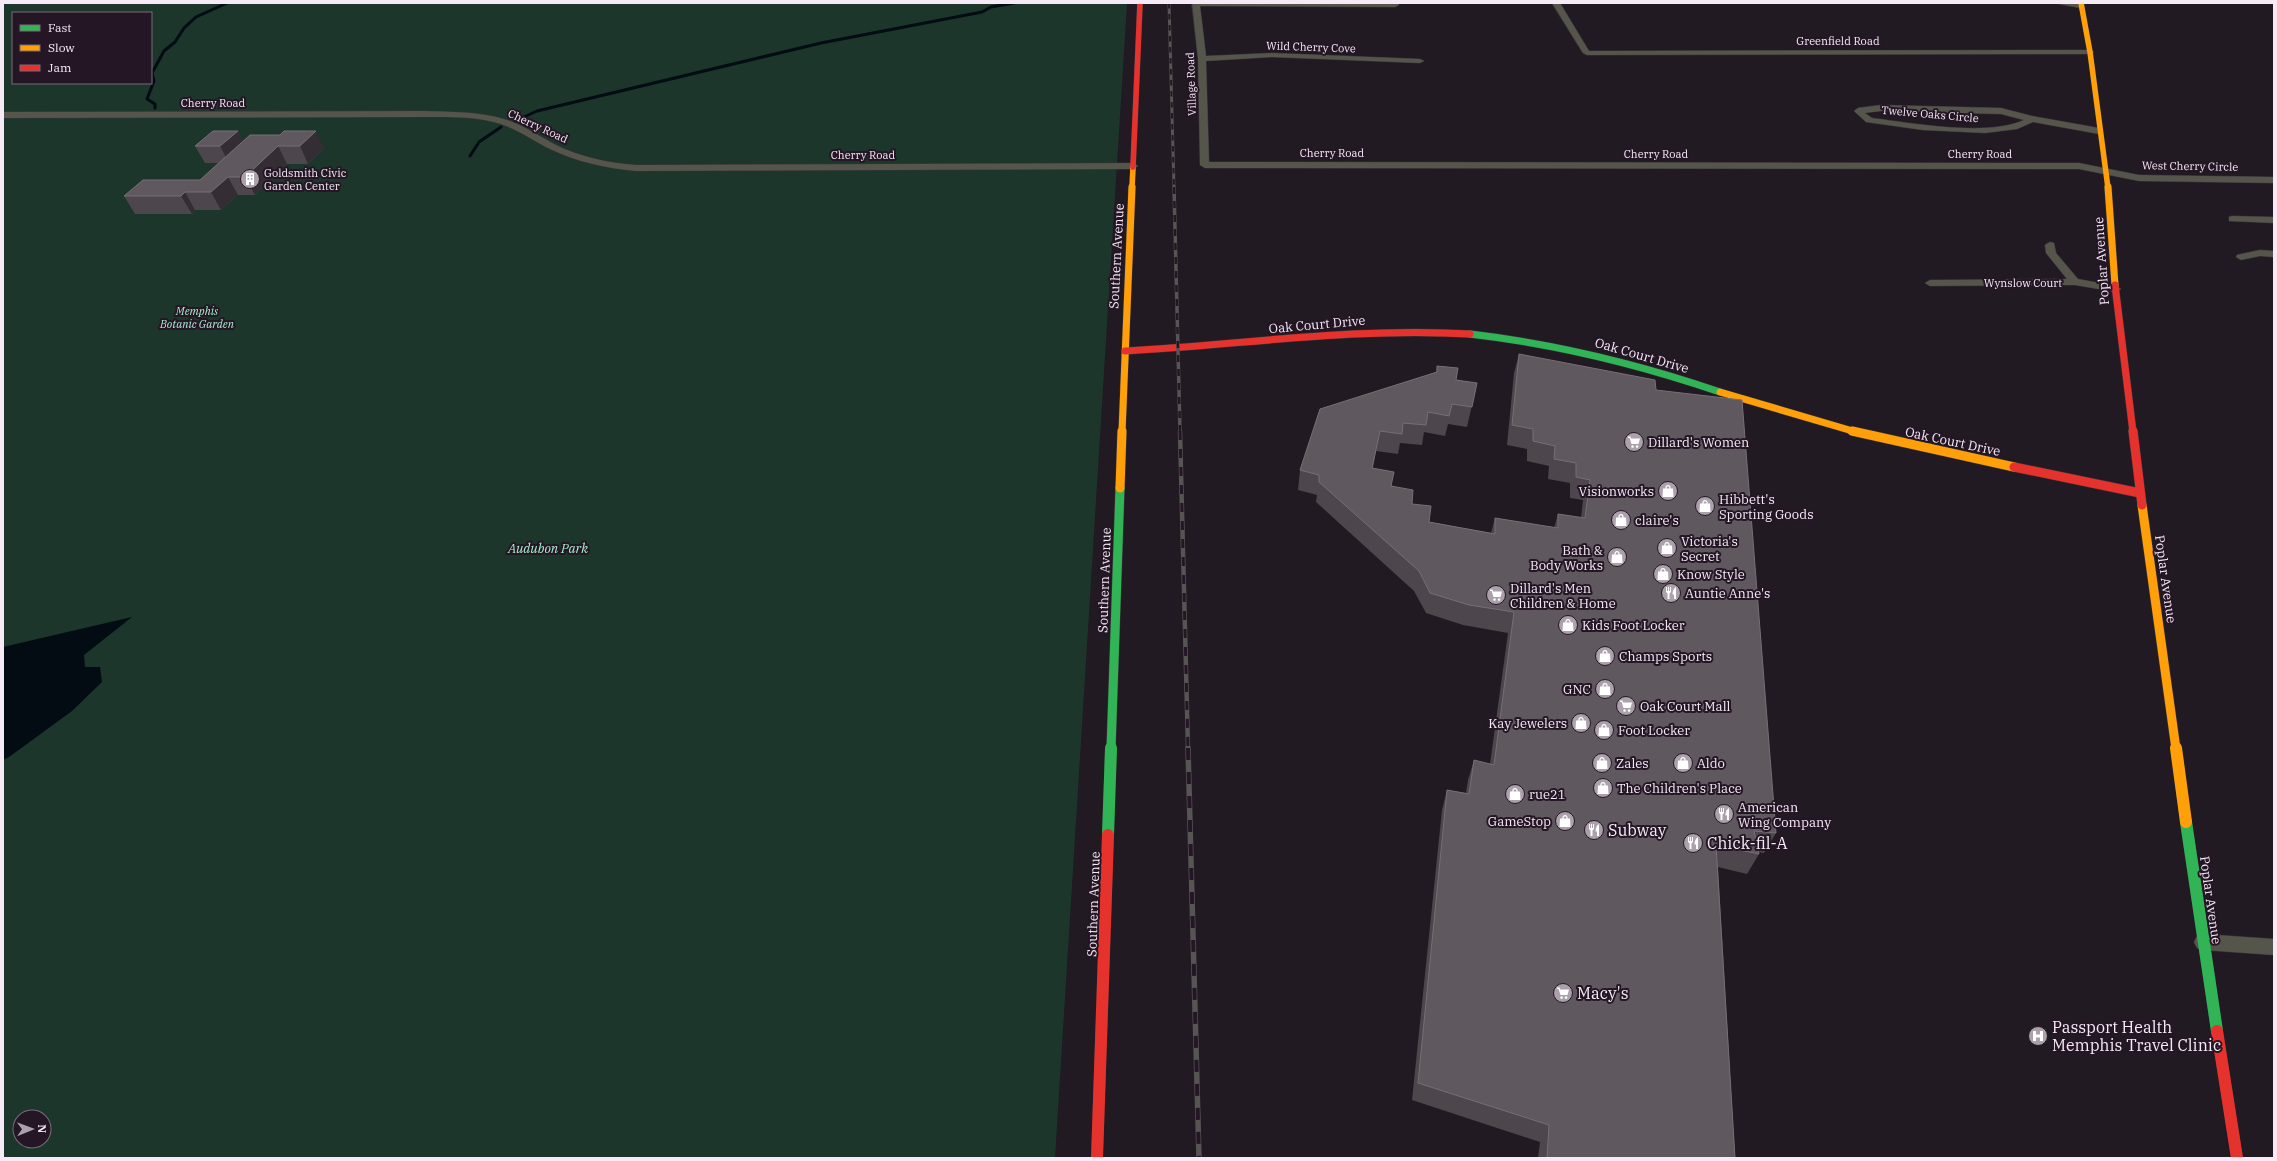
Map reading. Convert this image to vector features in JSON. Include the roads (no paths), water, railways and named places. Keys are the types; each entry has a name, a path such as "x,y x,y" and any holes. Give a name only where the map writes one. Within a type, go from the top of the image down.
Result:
{"street":[{"name":"Southern Avenue","path":"1097,1158 1125,351 1140,3"},
{"name":"Greenfield Road","path":"1556,3 1587,53 2090,52"},
{"path":"2058,3 2081,4"},
{"path":"1196,4 1395,5"},
{"name":"Village Road","path":"1196,4 1202,59 1205,165"},
{"name":"Poplar Avenue","path":"2081,4 2090,52 2099,131 2107,172 2116,289 2140,493 2203,942 2237,1158"},
{"name":"Wild Cherry Cove","path":"1202,59 1272,56 1420,61"},
{"name":"Twelve Oaks Circle","path":"2032,119 2017,126 1985,130 1923,127 1869,120 1858,111 1881,108 2001,111 2032,119 2099,131"},
{"name":"Cherry Road","path":"3,115 422,114 470,116 504,122 520,128 559,150 604,166 636,168 1133,166"},
{"name":"Cherry Road","path":"1205,165 2079,166 2107,172"},
{"name":"West Cherry Circle","path":"2107,172 2140,178 2274,180"},
{"path":"2259,180 2274,192"},
{"path":"2232,219 2274,220"},
{"path":"2050,245 2052,255 2075,282"},
{"path":"2241,257 2260,253 2274,254"},
{"name":"Wynslow Court","path":"1930,283 2075,282 2116,289"},
{"name":"Oak Court Drive","path":"1125,351 1178,351 1317,336 1406,331 1461,333 1543,342 1636,364 1778,411 1884,439 2140,493"},
{"path":"2203,942 2274,947"}],"waterway":[{"path":"155,108 155,104 147,99 154,81 152,73 164,51 175,42 184,28 196,17 227,3"},
{"path":"515,121 537,111 821,43 982,12 991,7 1014,3"},
{"path":"470,156 479,142 501,127"}],"railway":[{"path":"1169,3 1174,188"},
{"path":"1174,187 1180,432"},
{"path":"1180,431 1188,749"},
{"path":"1188,748 1199,1158"}],"place":[{"name":"Goldsmith Civic Garden Center","path":"250,179"},
{"name":"Dillard's Women","path":"1634,442"},
{"name":"Visionworks","path":"1668,491"},
{"name":"Hibbett's Sporting Goods","path":"1705,506"},
{"name":"claire's","path":"1621,520"},
{"name":"Victoria's Secret","path":"1667,548"},
{"name":"Bath & Body Works","path":"1617,557"},
{"name":"Know Style","path":"1663,574"},
{"name":"Auntie Anne's","path":"1671,593"},
{"name":"Dillard's Men Children & Home","path":"1496,595"},
{"name":"Kids Foot Locker","path":"1568,625"},
{"name":"Champs Sports","path":"1605,656"},
{"name":"GNC","path":"1605,689"},
{"name":"Oak Court Mall","path":"1626,706"},
{"name":"Kay Jewelers","path":"1581,723"},
{"name":"Foot Locker","path":"1604,730"},
{"name":"Zales","path":"1602,763"},
{"name":"Aldo","path":"1683,763"},
{"name":"The Children's Place","path":"1603,788"},
{"name":"rue21","path":"1515,794"},
{"name":"American Wing Company","path":"1724,814"},
{"name":"GameStop","path":"1565,821"},
{"name":"Subway","path":"1594,830"},
{"name":"Chick-fil-A","path":"1693,843"},
{"name":"Macy's","path":"1563,993"},
{"name":"Passport Health Memphis Travel Clinic","path":"2038,1036"}],"park label":[{"name":"Memphis Botanic Garden","path":"197,317"},
{"name":"Audubon Park","path":"548,548"}]}
